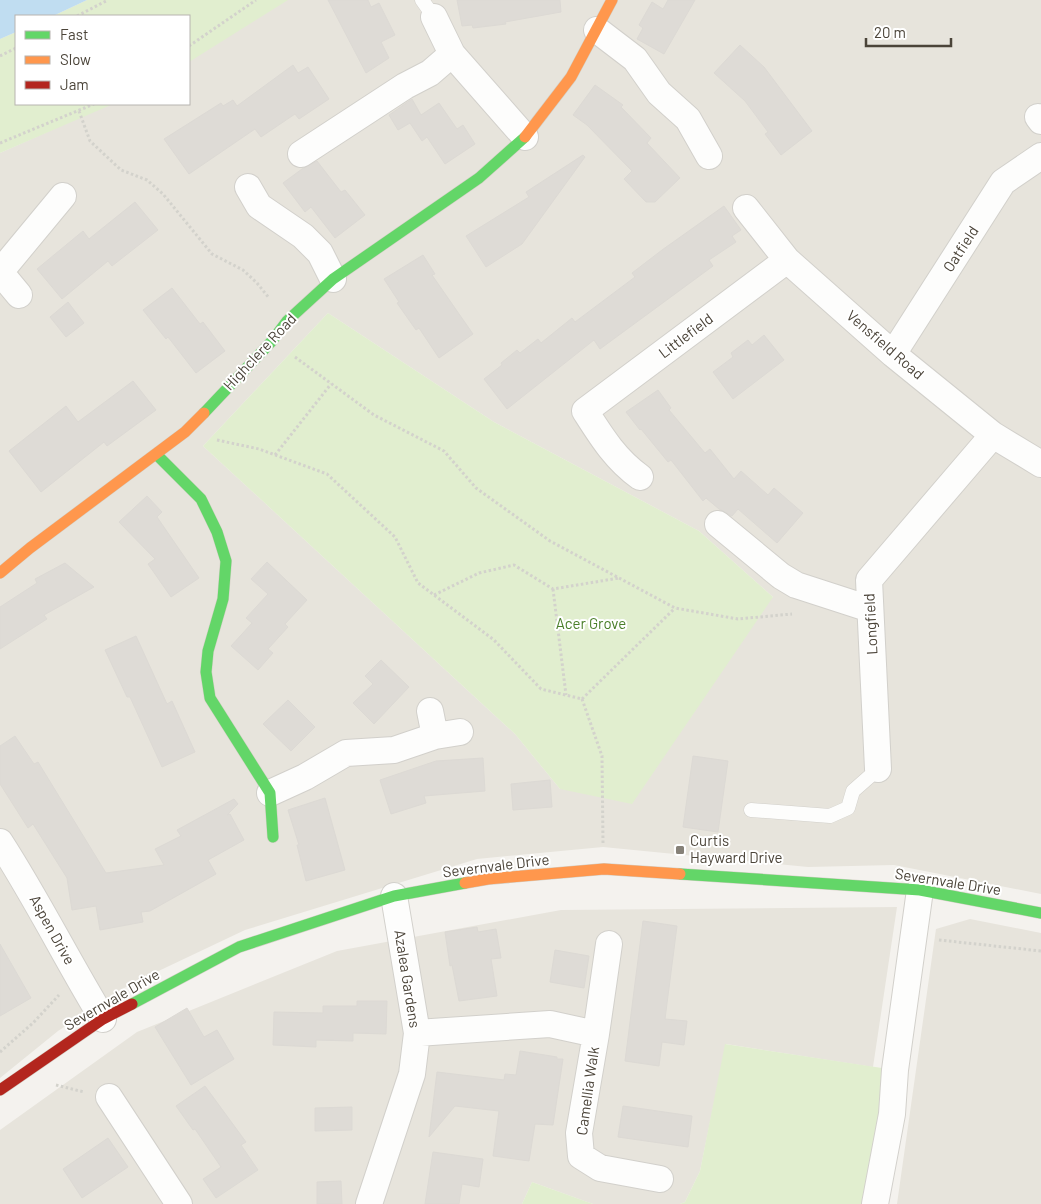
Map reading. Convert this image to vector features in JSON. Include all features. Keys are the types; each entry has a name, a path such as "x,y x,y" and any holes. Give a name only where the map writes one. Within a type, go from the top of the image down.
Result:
{"street":[{"name":"Highclere Road","path":"0,573 30,548 157,455 185,432 272,341 286,321 333,279 479,178 526,137 571,77 612,0"},
{"path":"428,9 452,54 526,137"},
{"path":"597,30 635,59 659,93 688,119 709,156"},
{"path":"300,154 405,86 430,73 452,54"},
{"name":"Oatfield","path":"894,354 1003,182 1041,156"},
{"path":"248,188 259,206 303,236 320,253 333,279"},
{"path":"19,295 0,272 63,196"},
{"name":"Vensfield Road","path":"746,208 788,260 894,354 993,435 1041,464"},
{"name":"Littlefield","path":"640,477 626,467 610,450 585,411 788,260"},
{"name":"Longfield","path":"878,769 869,580 993,435"},
{"path":"157,455 201,499 217,532 226,561 222,599 208,651 206,672 210,698 270,793 273,837"},
{"path":"718,524 781,576 796,585 870,609"},
{"path":"270,793 305,777 346,753 394,750 442,726"},
{"name":"Aspen Drive","path":"0,842 26,882 103,1019"},
{"name":"Severnvale Drive","path":"0,1090 103,1019 239,947 394,896 488,879 604,870 920,890 1041,913"},
{"path":"875,1204 892,1114 895,1070 920,890"},
{"name":"Azalea Gardens","path":"369,1204 412,1074 417,1033 394,896"},
{"path":"596,1034 609,944"},
{"name":"Camellia Walk","path":"417,1033 550,1024 596,1034 579,1133 581,1156 600,1168 660,1179"},
{"path":"109,1097 179,1204"}],"lane":[{"path":"751,810 830,816 848,808 853,792 878,769"}],"path":[{"path":"79,15 108,0"},
{"path":"190,45 256,0"},
{"path":"0,56 15,48"},
{"path":"0,143 92,105"},
{"path":"79,111 90,141 121,170 147,180 162,194 212,254 243,270 257,283 286,321"},
{"path":"272,341 374,415 444,451 476,488 550,541 675,608 738,619 797,613"},
{"path":"275,455 331,384"},
{"path":"185,432 259,449 327,474 395,537 418,583 494,640 541,689 582,699"},
{"path":"434,595 479,573 514,565 553,589 619,578"},
{"path":"553,589 566,695"},
{"path":"582,699 675,608"},
{"path":"582,699 602,756 604,870"},
{"path":"914,937 1041,951"},
{"path":"0,1052 33,1023 66,988 79,979"},
{"path":"18,1077 109,1097"}],"shaded area":[{"path":"268,0 1041,0 1041,894 894,865 808,867 603,847 477,859 245,930 129,985 58,1031 0,1078 0,153 108,105 190,105 190,51","holes":["328,313 494,422 699,531 773,597 560,789 515,734 203,446"]},
{"path":"897,907 873,1067 726,1044 700,1171 685,1202 680,1204 593,1204 532,1182 522,1204 0,1204 0,1130 137,1032 337,951 561,910"},
{"path":"970,919 1041,933 1041,1204 897,1204 936,929"}],"green space":[{"path":"87,0 288,0 190,61 190,15 55,15"},
{"path":"15,32 15,105 111,105 0,153 0,39"},
{"name":"Acer Grove","path":"328,313 494,422 699,531 773,597 632,804 560,789 515,734 203,446"},
{"path":"725,1044 895,1070 878,1204 680,1204 685,1202 700,1171"},
{"path":"532,1182 593,1204 522,1204"}],"water":[{"path":"0,0 87,0 55,15 15,15 15,32 0,39"}],"building":[{"path":"328,0 368,0 371,7 379,3 395,35 381,42 389,58 366,73"},
{"path":"457,0 560,0 561,12 505,22 506,24 473,28 472,25 462,26"},
{"path":"668,0 695,0 664,54 637,39 643,28 639,25 652,2 663,9"},
{"path":"740,45 764,67 812,131 781,155 765,134 768,132 745,101 714,73"},
{"path":"293,65 298,73 308,67 329,99 299,119 295,114 261,137 255,129 189,174 164,139 221,103 223,106 233,100 237,106"},
{"path":"595,85 623,105 621,107 651,138 647,143 680,178 655,202 646,202 624,179 632,171 587,125 573,115"},
{"path":"412,99 421,115 439,103 457,129 463,125 475,144 445,164 427,137 422,141 410,123 398,130 389,115"},
{"path":"583,155 585,157 522,244 486,267 466,236 529,197 526,192"},
{"path":"317,161 341,192 345,190 365,215 335,238 311,207 305,212 283,183"},
{"path":"135,202 158,230 112,266 108,261 62,299 37,269 83,231 89,239"},
{"path":"724,206 741,230 732,236 736,242 709,260 713,266 600,349 594,340 507,409 484,379 502,365 501,363 517,350 520,353 538,339 541,343 572,318 575,322 635,277 632,273"},
{"path":"423,255 435,274 432,275 473,334 439,358 419,328 416,330 397,303 399,302 384,279"},
{"path":"172,288 200,324 203,322 225,351 196,373 168,337 166,339 143,310"},
{"path":"68,302 84,323 66,337 50,317"},
{"path":"764,335 784,360 733,399 713,372 733,357 731,353 748,340 752,345"},
{"path":"133,381 156,410 107,446 104,442 41,492 9,451 66,406 78,422"},
{"path":"658,390 671,408 669,410 705,453 710,449 734,479 741,471 768,495 774,488 803,513 777,543 738,509 732,516 719,509 706,498 703,501 671,460 668,462 626,412"},
{"path":"147,496 162,512 157,517 199,578 171,597 148,564 155,559 119,522"},
{"path":"267,562 307,600 285,624 288,627 268,649 273,653 258,670 231,646 252,623 246,618 268,594 251,579"},
{"path":"65,563 94,587 44,615 47,619 0,649 0,607 37,583 35,579"},
{"path":"136,636 167,704 172,701 195,752 162,767 130,697 127,697 105,650"},
{"path":"381,660 409,687 374,724 353,703 373,684 365,676"},
{"path":"288,700 315,727 291,751 263,724"},
{"path":"15,736 34,764 38,762 106,873 164,865 155,849 181,836 177,830 234,799 238,804 227,815 230,814 244,840 208,860 216,874 150,911 141,912 143,922 100,930 96,906 72,910 67,878 33,824 28,828 0,784 0,746"},
{"path":"693,756 728,761 718,832 683,827"},
{"path":"483,758 485,791 424,796 426,803 391,814 380,780 436,761"},
{"path":"550,780 552,807 513,810 511,784"},
{"path":"325,798 345,870 306,881 297,845 299,845 288,810"},
{"path":"643,921 677,926 665,1019 687,1021 684,1045 662,1042 659,1066 625,1061"},
{"path":"477,927 478,932 496,929 501,958 491,959 497,996 459,1001 452,965 450,966 445,932"},
{"path":"0,944 31,998 0,1016"},
{"path":"555,950 589,956 584,988 550,982"},
{"path":"357,1001 387,1001 386,1034 353,1033 353,1041 316,1040 316,1047 273,1045 274,1012 323,1013 323,1006 357,1006"},
{"path":"187,1008 204,1037 217,1030 234,1059 191,1085 155,1027"},
{"path":"520,1051 563,1059 553,1125 535,1124 529,1161 493,1156 499,1111 455,1106 429,1137 437,1072 504,1080 505,1074 516,1075"},
{"path":"205,1086 246,1142 241,1145 258,1170 216,1198 203,1179 221,1167 195,1129 193,1130 176,1106"},
{"path":"623,1106 692,1116 688,1147 618,1137"},
{"path":"352,1107 352,1130 315,1131 315,1108"},
{"path":"108,1138 128,1167 82,1198 63,1169"},
{"path":"433,1152 483,1159 479,1187 462,1184 459,1204 425,1204"},
{"path":"341,1181 342,1204 317,1204 317,1182"}],"traffic: fast":[{"path":"204,413 272,341 287,321 333,279 479,178 525,137"},
{"path":"157,455 201,499 217,532 226,561 223,599 208,651 206,672 210,698 270,793 273,837"},
{"path":"680,874 920,890 1041,913"},
{"path":"132,1004 239,947 394,896 465,883"}],"traffic: slow":[{"path":"525,137 571,77 612,0"},
{"path":"0,573 30,548 185,432 204,413"},
{"path":"465,883 488,879 604,869 680,874"}],"traffic: jam":[{"path":"0,1090 103,1019 132,1004"}],"place":[{"name":"Curtis Hayward Drive","path":"680,850"}]}
